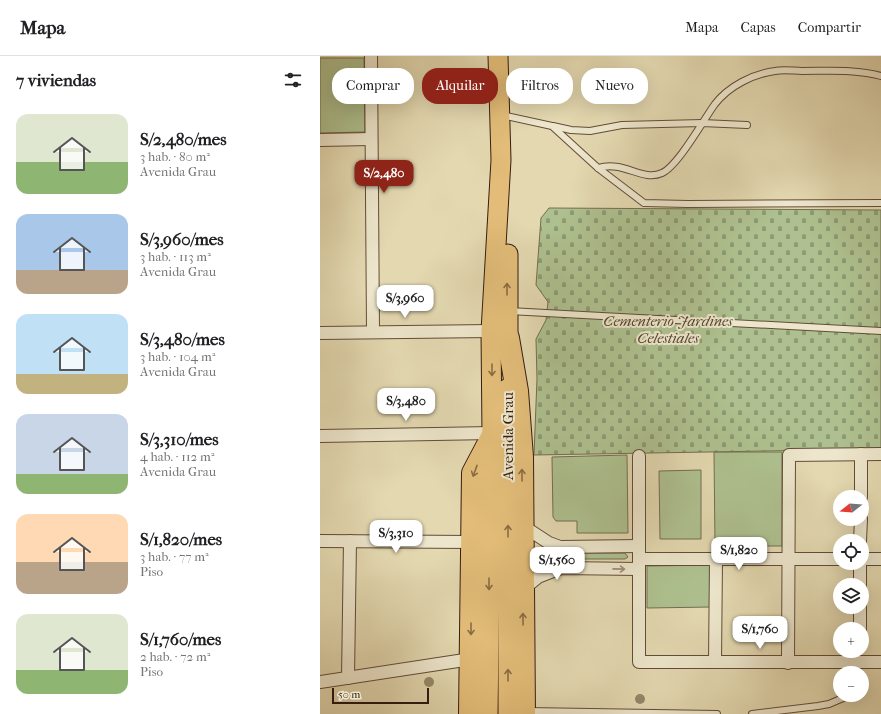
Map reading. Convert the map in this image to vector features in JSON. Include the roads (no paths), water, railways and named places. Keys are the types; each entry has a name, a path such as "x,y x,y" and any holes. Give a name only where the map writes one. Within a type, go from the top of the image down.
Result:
{"highway":[{"path":"500,334 517,391 522,457 523,526 519,713"},
{"path":"470,714 472,474 492,435"}],"main road":[{"name":"Avenida Grau","path":"498,56 501,160 500,334 519,713"},
{"name":"Avenida Grau","path":"488,714 492,435 500,334 507,311 508,203 501,160"}],"street":[{"path":"372,56 371,139 373,332"},
{"path":"320,140 371,139"},
{"path":"320,333 373,332 500,334"},
{"path":"320,436 492,435"},
{"path":"861,454 861,490"},
{"path":"788,662 789,455 881,454"},
{"path":"639,456 639,662 788,662 846,658"},
{"path":"523,526 543,540 560,547 639,546"},
{"path":"320,541 472,542"},
{"path":"348,678 350,541"},
{"path":"522,590 538,577 561,568 716,559 833,559"},
{"path":"715,662 716,559"},
{"path":"869,559 881,559"},
{"path":"864,658 881,662"},
{"path":"320,682 471,659"}],"lane":[{"path":"598,168 607,165 624,167 641,174 655,175 663,173 677,159 717,102 730,89 747,79 775,71 836,70 881,76"},
{"path":"499,114 571,130 590,131 622,125 702,123 747,125"},
{"path":"552,126 598,168 644,203 881,202"},
{"path":"507,311 881,331"},
{"path":"752,714 818,706 834,702"},
{"path":"519,713 717,714"}],"park label":[{"name":"Cementerio Jardines Celestiales","path":"668,330"}]}
